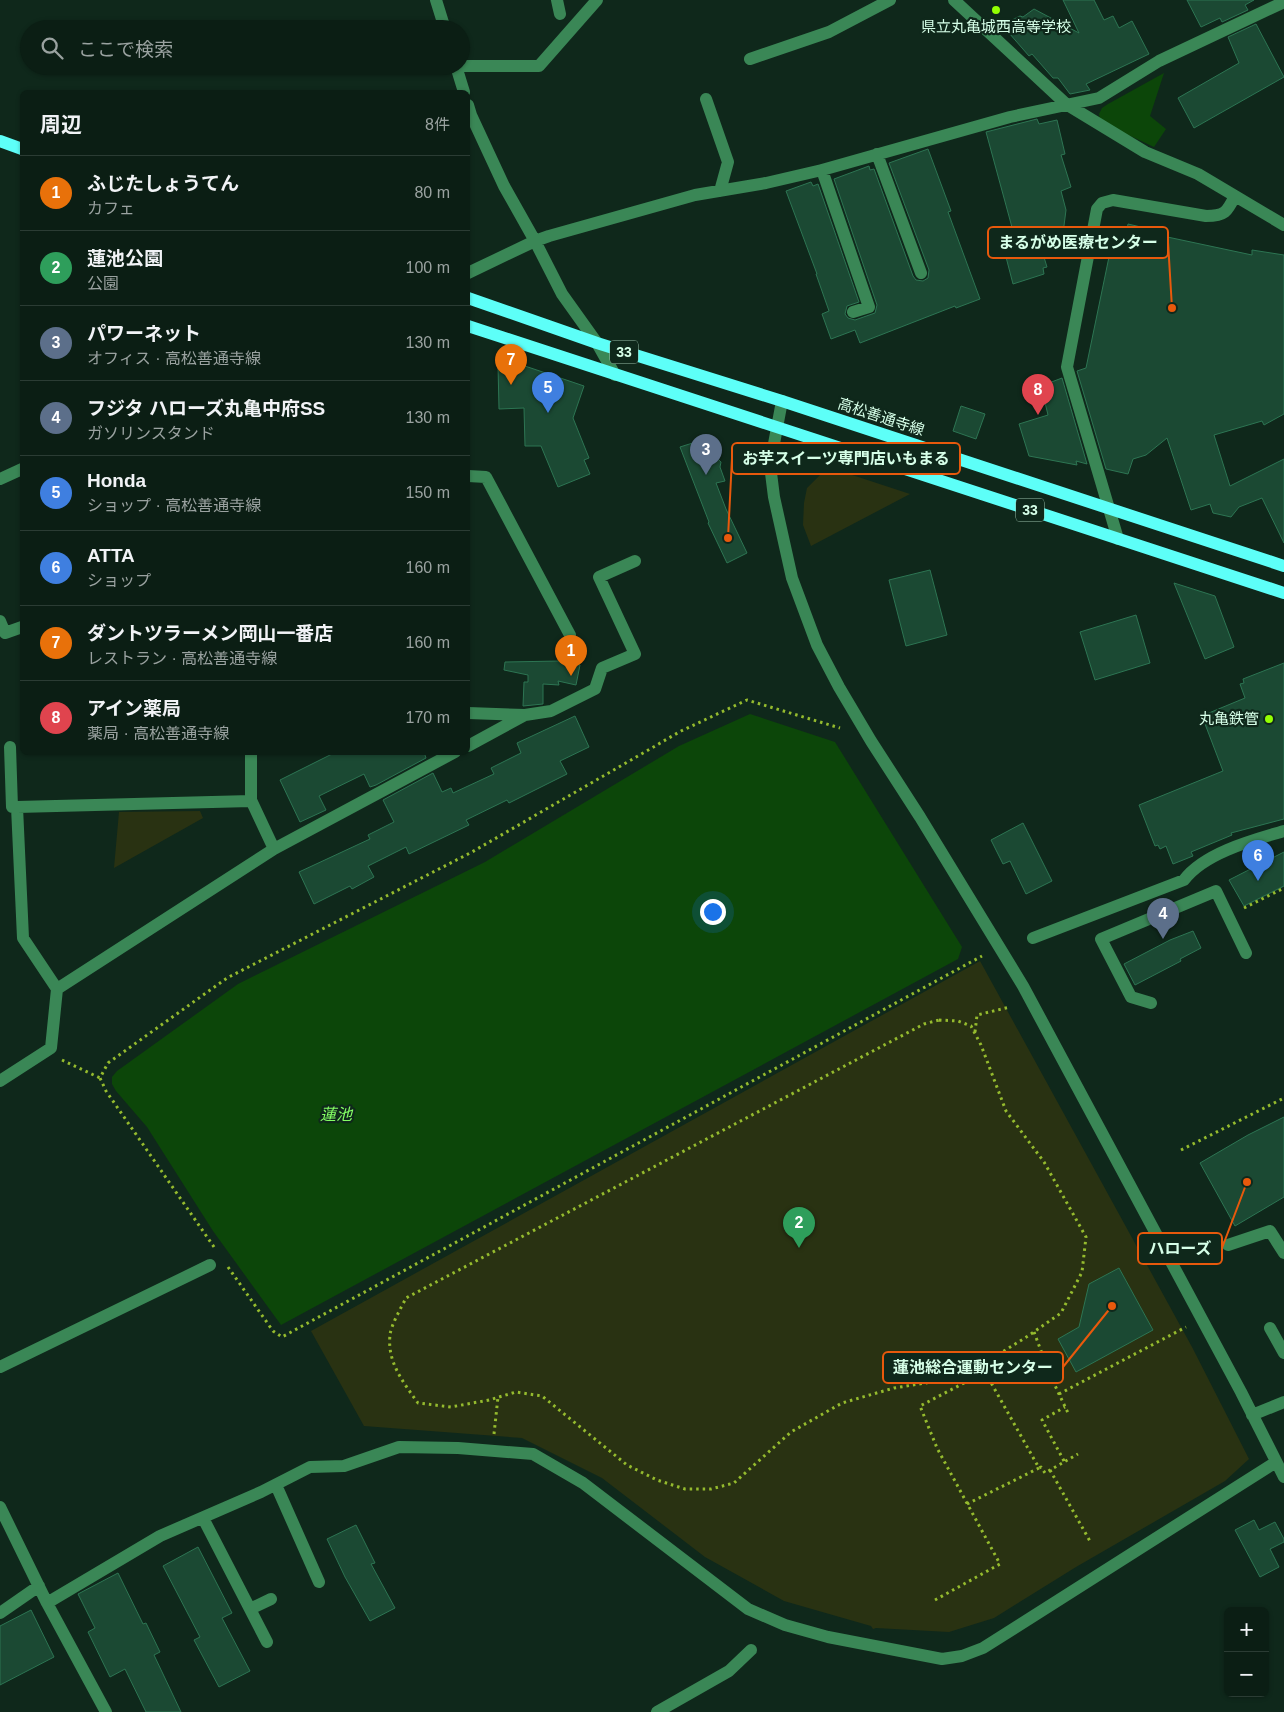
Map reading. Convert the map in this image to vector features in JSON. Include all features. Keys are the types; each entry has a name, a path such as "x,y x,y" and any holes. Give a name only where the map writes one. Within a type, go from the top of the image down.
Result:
{"main road":[{"path":"0,141 20,148"},
{"name":"高松善通寺線","path":"470,299 597,343 782,401 1284,566"},
{"name":"33","path":"470,327 1284,593"}],"street":[{"path":"436,0 442,20"},
{"path":"557,0 560,14"},
{"path":"470,66 539,66 597,0"},
{"path":"750,59 828,32 890,0"},
{"path":"954,0 1066,104 1145,152 1198,174 1284,225"},
{"path":"470,272 535,241 695,195 766,183 822,170 1010,117 1099,98 1159,61 1284,2"},
{"path":"459,75 463,90"},
{"path":"706,99 728,162 720,191"},
{"path":"470,112 504,186 562,294 597,343 615,375"},
{"path":"877,154 920,273"},
{"path":"822,170 869,307 853,312"},
{"path":"1118,539 1067,367 1097,209 1102,203 1113,200 1206,216 1218,216 1228,211 1236,196"},
{"path":"782,401 770,465 774,497 792,578 817,645 862,726 1023,986 1284,1477"},
{"path":"0,479 20,470"},
{"path":"470,476 486,477 570,635"},
{"path":"470,713 525,715 551,711 595,689 602,668 635,654 599,577 636,561"},
{"path":"0,621 5,633 20,628"},
{"path":"470,745 525,715"},
{"path":"10,747 12,807 251,800"},
{"path":"251,755 251,800 274,849"},
{"path":"57,989 274,849 449,755"},
{"path":"0,1081 52,1048 57,989 23,938 17,807"},
{"path":"1033,938 1184,880 1192,869 1240,843 1284,831"},
{"path":"1152,1003 1132,997 1101,938 1216,890 1246,953"},
{"path":"1228,1245 1270,1231 1284,1253"},
{"path":"0,1367 210,1265"},
{"path":"1270,1328 1284,1353"},
{"path":"1252,1415 1284,1402"},
{"path":"47,1603 160,1536 276,1485 310,1467 344,1466 399,1447 492,1450 533,1454 584,1483 748,1609 784,1625 942,1659 962,1656 983,1648 1276,1462"},
{"path":"276,1485 320,1582"},
{"path":"0,1507 47,1603 106,1712"},
{"path":"203,1518 267,1642"},
{"path":"0,1613 39,1586"},
{"path":"250,1609 270,1599"},
{"path":"657,1712 729,1671 751,1650"}],"path":[{"path":"100,1078 108,1063 226,978 472,852 681,731 747,700 840,728"},
{"path":"223,1259 273,1331 282,1337 982,956"},
{"path":"974,1033 977,1015 1010,1007"},
{"path":"939,1020 958,1021 971,1026 1006,1111 1044,1162 1086,1237 1082,1272 1061,1313 1034,1332 983,1364 932,1382 894,1388 842,1403 791,1432 734,1483 711,1489 685,1489 657,1480 627,1465 542,1396 516,1392 451,1406 418,1403 398,1376 392,1355 390,1334 406,1298 924,1024 939,1020"},
{"path":"52,1048 62,1060 100,1078 106,1091 217,1251"},
{"path":"1181,1150 1284,1098"},
{"path":"1059,1394 1186,1327"},
{"path":"1034,1332 1050,1375 1069,1415"},
{"path":"935,1600 1000,1564 937,1448 920,1406 985,1372 1039,1468 1041,1467 1045,1473 1078,1454"},
{"path":"492,1450 498,1397"},
{"path":"1064,1461 1042,1420 1065,1407"},
{"path":"967,1504 1039,1468"},
{"path":"1050,1470 1091,1543"}],"shaded area":[{"path":"831,471 843,472 910,494 811,546 803,525 807,488 820,475"},
{"path":"200,811 203,818 114,868 119,812"},
{"path":"980,961 1192,1347 1249,1459 1225,1481 1076,1567 994,1618 949,1632 873,1629 871,1626 784,1601 705,1557 602,1478 522,1438 364,1426 311,1331"}],"water":[{"path":"1164,73 1150,116 1166,129 1154,147 1100,120 1099,114 1102,108"},
{"name":"蓮池","path":"750,714 835,742 962,947 958,959 281,1325 213,1231 147,1127 116,1091 112,1084 112,1077 117,1071 238,984 485,862 679,746"}],"building":[{"path":"1063,0 1094,0 1104,20 1113,16 1119,28 1132,21 1149,54 1086,84 1090,90 1070,94 1058,78 1053,78 1032,54 1029,56 1002,25 1020,16 1023,17 1034,9 1079,33"},
{"path":"1187,0 1254,0 1245,5 1248,10 1222,22 1220,18 1201,27"},
{"path":"1256,24 1284,77 1194,128 1178,98 1239,63 1228,37"},
{"path":"1037,119 1039,124 1057,120 1065,154 1061,155 1071,187 1061,191 1066,210 1061,249 1043,254 1047,267 1043,268 1044,274 1013,284 1000,234 1013,231 986,132"},
{"path":"928,149 951,211 948,212 980,299 956,308 955,306 860,343 855,330 831,339 822,314 829,311 786,191 811,182 813,186 818,184 859,302 847,306 845,314 848,318 855,320 875,313 877,305 834,179 869,166 870,170 874,169 913,276 916,280 923,281 928,278 929,270 889,163"},
{"path":"1128,224 1158,231 1158,235 1252,255 1252,250 1284,255 1284,414 1264,425 1262,421 1214,435 1230,486 1284,459 1284,543 1262,498 1239,507 1231,517 1213,513 1210,504 1191,510 1167,438 1146,455 1133,459 1128,474 1106,469 1077,371 1086,368 1115,228 1127,230"},
{"path":"519,364 584,386 573,418 589,458 584,460 590,474 558,487 541,446 525,446 524,408 499,409 498,365"},
{"path":"1062,378 1087,464 1076,461 1077,465 1029,456 1019,424 1048,415 1041,386"},
{"path":"961,406 985,414 976,439 953,431"},
{"path":"699,441 721,462 720,467 725,481 716,483 747,553 727,563 708,523 680,447"},
{"path":"930,570 947,635 906,646 889,580"},
{"path":"1174,583 1215,596 1234,647 1205,659"},
{"path":"1136,615 1150,663 1095,680 1080,632"},
{"path":"561,661 580,665 576,685 558,681 559,685 543,684 543,704 523,706 524,682 528,682 528,675 504,670 505,662"},
{"path":"1284,663 1284,819 1231,833 1232,835 1191,852 1193,856 1173,864 1166,846 1160,849 1158,845 1155,846 1139,805 1223,771 1205,724 1208,724 1204,715 1245,698 1240,684 1244,683 1243,679"},
{"path":"575,716 589,747 560,761 567,774 509,803 507,800 466,820 469,825 409,854 406,847 368,866 374,877 352,889 350,886 314,904 299,872 370,839 368,835 394,822 383,800 433,773 442,792 451,788 453,793 494,774 491,768 521,753 517,743"},
{"path":"330,755 425,755 426,758 376,785 370,787 364,774 319,796 326,810 300,822 280,780"},
{"path":"1023,823 1052,881 1026,894 1010,861 1003,864 991,840"},
{"path":"1284,852 1284,886 1244,906 1229,880"},
{"path":"1193,931 1201,948 1180,959 1181,961 1135,985 1124,964 1170,940"},
{"path":"1284,1117 1284,1197 1235,1226 1200,1163 1248,1135"},
{"path":"1119,1268 1153,1330 1076,1372 1058,1339 1079,1327 1089,1284"},
{"path":"1254,1520 1259,1530 1275,1522 1284,1539 1284,1542 1270,1549 1279,1567 1260,1577 1235,1530"},
{"path":"356,1525 375,1563 371,1564 395,1608 370,1621 345,1577 327,1539"},
{"path":"198,1547 232,1613 222,1618 250,1671 219,1687 194,1640 200,1637 163,1566"},
{"path":"118,1573 143,1624 146,1623 160,1652 154,1655 181,1712 146,1712 125,1669 110,1677 88,1632 95,1628 78,1594"},
{"path":"31,1610 54,1657 0,1685 0,1626"}],"place":[{"name":"県立丸亀城西高等学校","path":"996,10"},
{"name":"まるがめ医療センター","path":"1172,308"},
{"name":"ダントツラーメン岡山一番店","path":"511,385"},
{"name":"Honda","path":"548,413"},
{"name":"アイン薬局","path":"1038,415"},
{"name":"パワーネット","path":"706,475"},
{"name":"お芋スイーツ専門店いもまる","path":"728,538"},
{"name":"ふじたしょうてん","path":"571,676"},
{"name":"丸亀鉄管","path":"1269,719"},
{"name":"ATTA","path":"1258,881"},
{"name":"フジタ ハローズ丸亀中府SS","path":"1163,939"},
{"name":"ハローズ","path":"1247,1182"},
{"name":"蓮池公園","path":"799,1248"},
{"name":"蓮池総合運動センター","path":"1112,1306"}]}
